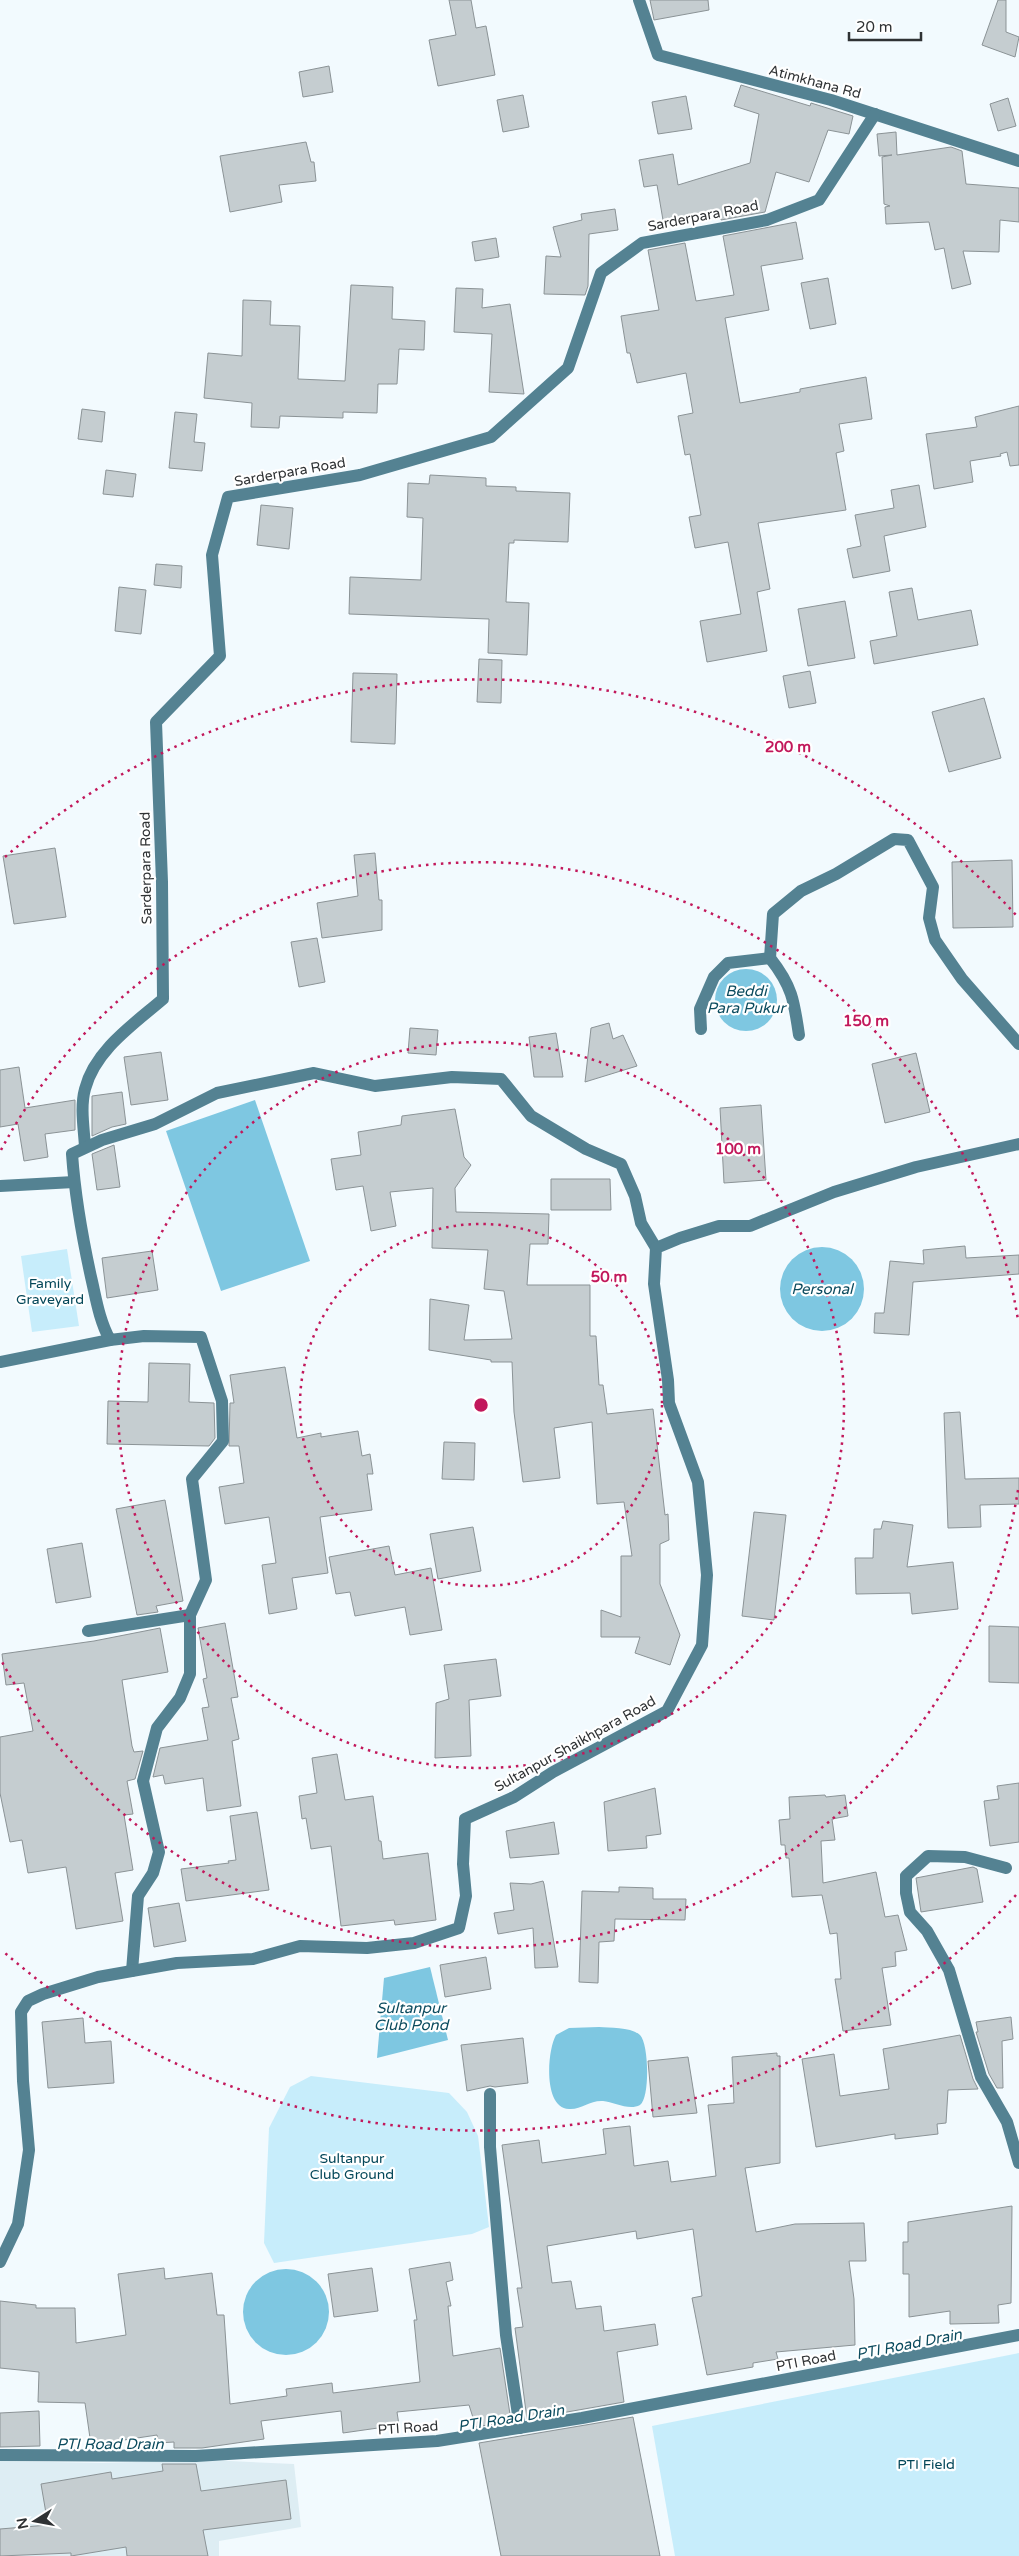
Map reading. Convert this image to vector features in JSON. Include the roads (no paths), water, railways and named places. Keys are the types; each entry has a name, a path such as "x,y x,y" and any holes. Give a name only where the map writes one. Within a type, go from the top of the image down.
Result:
{"street":[{"name":"Atimkhana Rd","path":"638,0 658,55 831,100 1019,161"},
{"name":"Sarderpara Road","path":"85,1147 83,1107 85,1088 103,1052 162,999 162,882 156,722 220,656 212,555 228,497 360,475 491,437 568,368 601,273 642,243 767,220 819,200 875,114"},
{"path":"799,1035 794,1000 785,978 770,958 773,914 801,891 836,874 894,839 908,840 933,887 929,918 935,940 962,979 1019,1044"},
{"path":"701,1029 700,1009 714,977 728,963 770,958"},
{"path":"110,1340 103,1328 98,1311 74,1182 72,1154 102,1140 155,1124 216,1093 314,1073 375,1086 452,1077 501,1079 531,1116 586,1149 620,1164 635,1196 640,1223 656,1248 718,1226 750,1226 834,1192 916,1166 1019,1144"},
{"path":"0,1186 74,1182"},
{"name":"Sultanpur Shaikhpara Road","path":"0,2262 18,2224 29,2150 23,2081 21,2012 28,2001 43,1994 98,1978 177,1963 253,1959 300,1946 367,1948 414,1943 459,1928 466,1896 464,1864 465,1819 514,1797 553,1772 668,1711 702,1645 707,1575 698,1482 669,1403 668,1380 654,1284 656,1248"},
{"path":"0,1362 110,1340 144,1336 201,1337 222,1401 223,1441 192,1479 206,1580 190,1616 190,1674 180,1698 157,1728 143,1782 159,1852 153,1873 138,1896 132,1971"},
{"path":"88,1631 190,1616"},
{"path":"1006,1868 965,1857 928,1856 906,1876 906,1893 910,1912 927,1931 949,1970 981,2077 1007,2122 1019,2163"},
{"path":"490,2094 490,2148 506,2336 520,2428"},
{"name":"PTI Road","path":"0,2454 196,2456 437,2441 520,2428 1019,2335"}],"water":[{"name":"Beddi Para Pukur","path":"746,969 763,974 768,978 772,983 777,1000 772,1017 768,1022 763,1026 746,1031 729,1026 724,1022 720,1017 715,1000 720,983 724,978 729,974"},
{"path":"255,1100 310,1261 221,1291 166,1131"},
{"name":"Personal","path":"822,1247 838,1250 852,1259 861,1273 864,1289 861,1305 852,1319 838,1328 822,1331 806,1328 792,1319 783,1305 780,1289 783,1273 792,1259 806,1250"},
{"name":"Sultanpur Club Pond","path":"430,1967 448,2040 377,2058 384,1978"},
{"path":"569,2028 620,2028 636,2032 643,2040 647,2059 647,2082 643,2100 636,2107 626,2107 598,2101 569,2109 561,2106 555,2099 549,2078 549,2065 556,2035"},
{"path":"286,2269 303,2272 317,2281 326,2295 329,2312 326,2329 317,2343 303,2352 286,2355 269,2352 255,2343 246,2329 243,2312 246,2295 255,2281 269,2272"}],"park label":[{"name":"Family Graveyard","path":"50,1292"},
{"name":"Sultanpur Club Ground","path":"352,2166"},
{"name":"PTI Field","path":"926,2464"}],"water label":[{"name":"PTI Road Drain","path":"909,2344"},
{"name":"PTI Road Drain","path":"511,2418"},
{"name":"PTI Road Drain","path":"110,2444"}]}
